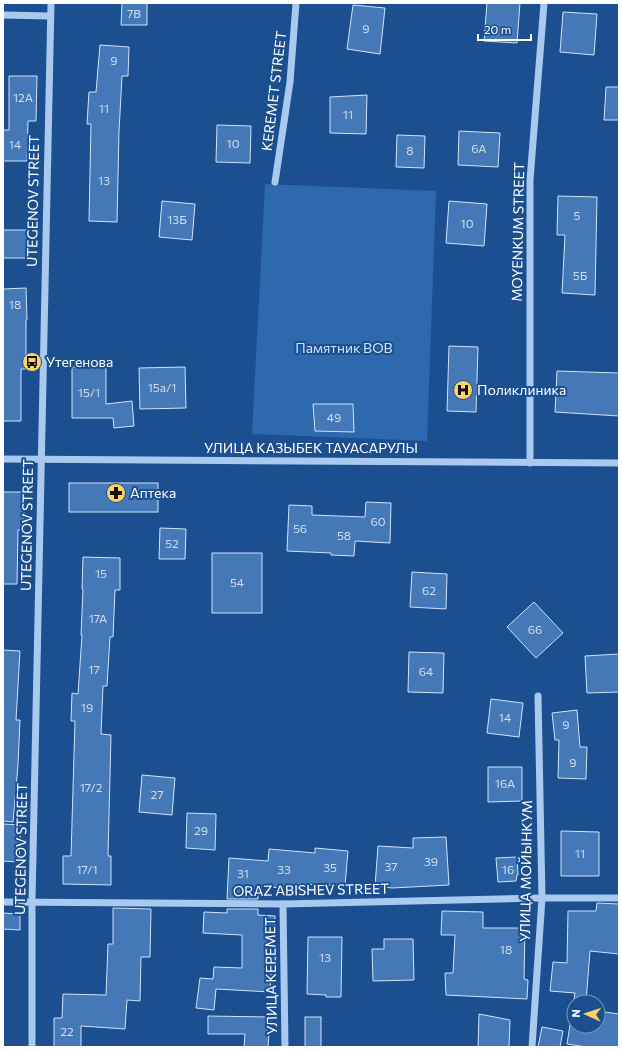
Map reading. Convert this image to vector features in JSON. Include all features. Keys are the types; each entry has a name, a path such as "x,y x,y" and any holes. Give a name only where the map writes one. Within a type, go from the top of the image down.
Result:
{"street":[{"name":"UTEGENOV STREET","path":"32,1047 32,902 51,3"},
{"name":"KEREMET STREET","path":"275,182 290,82 296,3"},
{"name":"MOYENKUM STREET","path":"530,463 530,180 544,3"},
{"path":"3,15 50,16"},
{"name":"УЛИЦА КАЗЫБЕК ТАУАСАРУЛЫ","path":"3,459 619,463"},
{"name":"УЛИЦА МОЙЫНКУМ","path":"532,1047 542,898 538,696"},
{"name":"ORAZ ABISHEV STREET","path":"3,902 283,904 542,898 619,898"},
{"name":"УЛИЦА КЕРЕМЕТ","path":"283,904 285,1047"}],"green space":[{"name":"Памятник ВОВ","path":"265,184 436,191 427,441 252,434"}],"building":[{"path":"122,3 147,3 147,25 121,25"},
{"path":"487,3 520,3 517,43 484,41"},
{"path":"353,5 385,8 380,54 347,49"},
{"path":"563,12 597,14 594,55 560,52"},
{"path":"100,45 129,47 128,76 122,76 117,222 89,221 91,124 87,124 89,92 96,92"},
{"path":"9,76 37,76 36,121 28,121 27,161 3,161 3,130 9,130"},
{"path":"606,87 619,87 619,120 604,120"},
{"path":"367,95 366,134 330,133 330,97"},
{"path":"217,125 251,126 250,163 216,162"},
{"path":"459,131 500,133 498,167 458,165"},
{"path":"397,135 425,136 424,168 396,167"},
{"path":"558,196 597,197 595,295 562,293 565,235 557,235"},
{"path":"162,201 195,204 192,240 159,237"},
{"path":"449,201 487,204 484,246 446,243"},
{"path":"3,230 28,230 29,258 3,258"},
{"path":"26,288 26,369 21,369 21,421 3,421 3,289"},
{"path":"449,346 478,347 476,412 447,411"},
{"path":"72,367 106,367 106,404 132,401 134,426 114,428 113,418 72,418"},
{"path":"185,367 186,408 140,409 139,368"},
{"path":"557,371 619,373 619,416 555,412"},
{"path":"313,404 353,404 354,432 315,431"},
{"path":"69,483 158,483 158,512 69,512"},
{"path":"3,492 24,492 24,530 18,530 17,584 3,584"},
{"path":"366,502 391,503 390,543 355,541 354,556 331,555 331,553 287,551 289,505 312,506 312,515 365,517"},
{"path":"160,528 186,529 185,559 159,559"},
{"path":"212,553 262,553 262,613 212,613"},
{"path":"83,557 120,558 120,590 115,590 113,637 110,637 107,686 103,686 101,734 111,735 108,856 111,856 111,885 63,884 63,856 71,856 75,721 71,721 72,693 78,694 82,635"},
{"path":"412,572 447,574 446,609 410,607"},
{"path":"534,602 563,633 536,658 507,627"},
{"path":"3,650 20,651 16,720 20,720 13,822 3,821"},
{"path":"409,652 444,653 443,693 408,692"},
{"path":"619,654 619,692 587,693 585,656"},
{"path":"491,699 523,703 519,737 487,733"},
{"path":"577,710 580,747 587,747 586,779 558,778 559,740 555,740 552,713"},
{"path":"488,767 522,767 522,801 488,802"},
{"path":"142,775 175,778 172,815 139,812"},
{"path":"187,813 216,814 215,850 186,848"},
{"path":"3,824 21,825 19,862 3,861"},
{"path":"561,831 599,832 599,876 561,876"},
{"path":"446,837 449,885 392,888 375,886 378,846 413,848 413,838"},
{"path":"315,848 348,851 345,886 298,884 298,888 258,887 258,899 227,899 229,858 268,861 269,849 315,853"},
{"path":"517,857 518,875 516,881 498,882 496,858"},
{"path":"597,903 619,904 619,954 590,951 587,994 550,991 553,962 567,963 568,911 596,911"},
{"path":"113,908 151,909 150,957 141,957 140,1001 127,1000 125,1029 81,1026 81,1047 54,1047 54,1018 62,1018 63,994 106,995 108,944 113,944"},
{"path":"227,909 258,909 258,915 275,916 275,975 271,975 270,992 216,989 214,1010 196,1008 200,978 213,979 214,967 242,968 242,935 203,933 204,912 227,913"},
{"path":"442,911 483,912 483,928 525,928 524,979 528,980 527,999 446,995 445,973 453,973 455,935 441,935"},
{"path":"3,913 20,914 20,930 3,929"},
{"path":"308,937 342,937 341,997 326,997 326,995 307,994"},
{"path":"384,939 413,939 414,980 373,981 372,949 384,949"},
{"path":"606,1012 619,1014 619,1047 586,1047 567,1044 569,1034 606,1034"},
{"path":"479,1014 510,1020 509,1047 478,1047"},
{"path":"208,1016 269,1017 268,1047 244,1047 245,1034 208,1034"},
{"path":"305,1017 321,1017 321,1047 305,1047"},
{"path":"542,1027 563,1031 560,1047 538,1047"}],"place":[{"name":"Утегенова","path":"32,362"},
{"name":"Поликлиника","path":"463,390"},
{"name":"Аптека","path":"116,493"}]}
